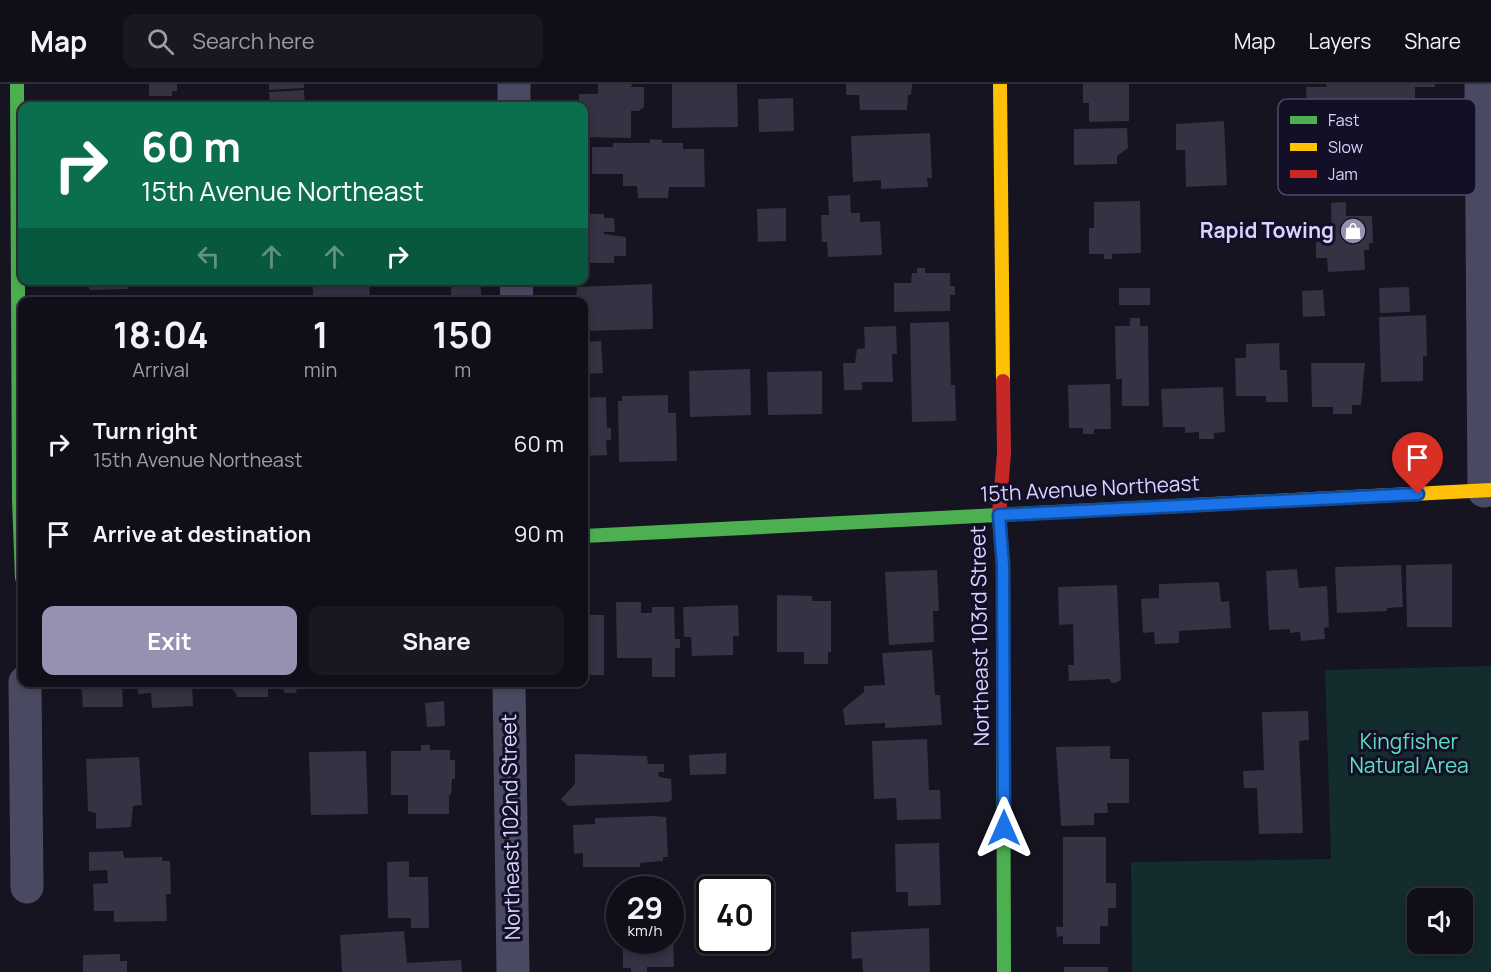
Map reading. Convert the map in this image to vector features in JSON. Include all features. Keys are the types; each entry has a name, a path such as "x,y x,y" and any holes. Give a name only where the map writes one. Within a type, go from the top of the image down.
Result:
{"street":[{"path":"17,84 18,564"},
{"path":"514,84 514,102"},
{"name":"Northeast 103rd Street","path":"1000,84 1004,453 999,515 1003,565 1004,972"},
{"path":"1481,84 1488,491"},
{"name":"15th Avenue Northeast","path":"588,536 1488,491"},
{"path":"25,687 27,887"},
{"name":"Northeast 102nd Street","path":"509,687 513,972"}],"green space":[{"name":"Kingfisher Natural Area","path":"1491,666 1491,972 1132,972 1131,862 1331,859 1325,670"}],"building":[{"path":"149,84 177,84 177,91 172,91 172,96 149,96"},
{"path":"269,84 304,84 304,88 269,90"},
{"path":"598,84 632,84 631,87 644,87 644,107 639,111 631,111 631,138 588,137 588,102 579,102 579,94 598,94"},
{"path":"672,84 737,84 738,127 672,128"},
{"path":"846,84 912,84 911,95 908,95 907,110 860,110 859,95 846,95"},
{"path":"1083,84 1129,84 1129,121 1089,122 1089,103 1083,103"},
{"path":"1326,84 1435,84 1435,87 1415,87 1415,99 1306,99 1306,87 1327,87"},
{"path":"304,90 305,102 270,102 269,92"},
{"path":"793,98 794,131 759,132 758,99"},
{"path":"1224,121 1227,185 1186,187 1185,150 1176,150 1176,124"},
{"path":"1127,128 1128,148 1117,156 1117,164 1074,165 1074,129"},
{"path":"930,133 932,178 927,178 928,187 881,189 881,180 853,182 851,136"},
{"path":"650,139 662,140 662,143 683,143 683,149 704,149 705,187 669,187 668,198 638,198 637,186 623,186 623,174 592,174 592,147 613,147 613,143 650,143"},
{"path":"850,195 851,213 860,213 860,222 880,221 882,255 828,257 827,242 822,242 821,215 829,215 828,196"},
{"path":"1140,201 1141,253 1112,254 1112,259 1104,259 1104,254 1089,254 1089,228 1094,228 1094,202"},
{"path":"1346,202 1346,216 1372,216 1373,243 1369,243 1369,250 1364,250 1365,270 1328,272 1327,258 1316,258 1316,242 1332,241 1331,203"},
{"path":"786,208 786,241 758,242 757,209"},
{"path":"588,214 604,214 604,218 614,218 615,232 604,232 604,234 626,237 626,256 614,256 614,263 588,263"},
{"path":"917,268 925,268 925,273 950,273 950,286 955,286 955,295 950,295 950,311 894,312 894,283 911,283 912,273 917,273"},
{"path":"652,284 653,329 588,331 588,297 576,297 577,287"},
{"path":"89,285 128,285 128,289 89,290"},
{"path":"313,285 369,285 370,297 313,297"},
{"path":"451,285 481,285 481,297 451,297"},
{"path":"1409,287 1410,312 1380,313 1379,288"},
{"path":"1119,288 1150,288 1150,305 1119,305"},
{"path":"1323,290 1325,316 1303,317 1302,291"},
{"path":"1426,315 1427,356 1423,356 1423,381 1381,382 1379,317"},
{"path":"1130,318 1140,318 1140,326 1148,326 1149,406 1122,406 1122,379 1116,379 1115,326 1130,326"},
{"path":"949,322 951,385 955,385 956,421 912,422 910,323"},
{"path":"896,326 897,354 892,354 893,382 862,382 862,390 844,390 843,363 855,363 857,349 865,348 864,327"},
{"path":"601,341 603,373 588,374 588,342"},
{"path":"1279,343 1280,370 1287,370 1288,402 1266,402 1266,396 1236,396 1235,358 1246,358 1246,344"},
{"path":"1311,363 1365,363 1361,405 1352,405 1352,414 1333,414 1333,407 1312,407"},
{"path":"750,369 751,415 690,417 689,371"},
{"path":"822,371 822,414 768,415 767,372"},
{"path":"1110,384 1111,429 1094,429 1094,434 1083,434 1083,428 1069,428 1068,385"},
{"path":"1223,387 1225,432 1214,433 1214,439 1199,439 1199,432 1185,433 1185,427 1163,427 1161,389"},
{"path":"668,395 668,413 676,413 677,461 619,462 618,401 622,401 622,396"},
{"path":"606,397 607,428 611,428 611,440 606,440 607,455 588,456 588,398"},
{"path":"1452,564 1452,627 1407,627 1406,565"},
{"path":"1401,565 1403,607 1387,608 1387,611 1337,613 1335,567"},
{"path":"1297,569 1299,588 1327,586 1329,627 1324,628 1325,639 1301,641 1300,632 1290,633 1290,629 1269,630 1266,571"},
{"path":"937,570 939,611 933,611 934,642 889,645 885,572"},
{"path":"1219,582 1221,602 1229,601 1231,628 1179,631 1179,643 1155,644 1154,632 1143,633 1141,599 1159,598 1159,584"},
{"path":"1117,585 1121,679 1112,683 1109,679 1069,681 1068,665 1074,665 1073,624 1059,625 1058,587"},
{"path":"777,595 812,596 812,601 831,601 831,652 828,652 828,664 804,664 804,652 777,652"},
{"path":"616,602 641,602 641,613 652,613 652,607 674,607 675,639 680,639 680,648 675,648 675,677 652,677 652,658 617,658"},
{"path":"738,605 739,636 733,636 733,655 692,656 691,637 684,637 683,607"},
{"path":"588,615 604,615 604,675 588,675"},
{"path":"932,650 935,695 940,695 942,725 885,728 885,723 845,725 843,709 864,692 864,686 885,685 882,653"},
{"path":"81,687 122,687 123,707 83,707"},
{"path":"138,687 192,687 193,706 152,708 151,693 138,694"},
{"path":"212,687 268,687 268,697 237,697 232,689 212,689"},
{"path":"282,687 298,687 295,693 285,693"},
{"path":"444,701 445,726 427,727 425,703"},
{"path":"1308,711 1309,740 1299,741 1303,833 1259,834 1257,788 1244,788 1243,771 1264,770 1262,712"},
{"path":"927,739 929,790 940,790 941,819 897,820 896,798 874,799 872,741"},
{"path":"421,745 430,745 430,750 450,750 450,760 455,760 455,779 452,779 451,795 449,795 449,814 408,814 408,795 391,795 391,751 421,751"},
{"path":"1110,746 1110,759 1129,759 1129,803 1107,803 1108,813 1094,813 1094,825 1061,826 1056,747"},
{"path":"366,751 368,814 311,815 309,752"},
{"path":"726,753 726,774 690,775 689,755"},
{"path":"575,754 647,756 648,764 664,764 664,772 658,772 659,777 671,779 672,799 669,802 568,806 561,799 575,784"},
{"path":"139,757 142,805 133,806 131,827 96,829 96,813 88,811 86,759"},
{"path":"666,817 668,857 663,857 663,861 640,863 640,867 583,867 583,853 574,854 573,825 595,824 595,818"},
{"path":"1063,837 1106,837 1106,883 1116,883 1116,908 1108,908 1108,926 1100,926 1100,944 1063,944 1063,936 1057,937 1056,927 1063,927"},
{"path":"939,843 941,905 908,906 908,892 896,892 895,844"},
{"path":"123,851 124,858 162,857 162,861 170,861 171,894 166,894 167,921 114,922 114,911 94,911 93,884 108,883 107,870 89,871 89,852"},
{"path":"409,861 409,877 428,877 429,928 411,928 411,918 388,918 387,862"},
{"path":"929,928 930,972 863,972 862,958 852,959 851,932"},
{"path":"404,931 407,963 461,960 462,972 342,972 340,935"},
{"path":"120,954 120,961 127,961 127,972 83,972 83,955"},
{"path":"623,954 674,954 674,967 647,967 647,972 631,972 631,968 623,968"},
{"path":"1064,967 1108,967 1108,972 1064,972"}],"traffic: fast":[{"path":"17,84 18,297"},
{"path":"588,536 1195,505"},
{"path":"1003,653 1004,972"}],"traffic: slow":[{"path":"1000,84 1003,381"},
{"path":"1195,505 1491,490"}],"traffic: jam":[{"path":"1003,381 1004,453 999,515 1003,565 1003,653"}],"place":[{"name":"Rapid Towing","path":"1353,231"}],"route":[{"path":"1004,828 1003,565 999,515 1418,494"}]}
